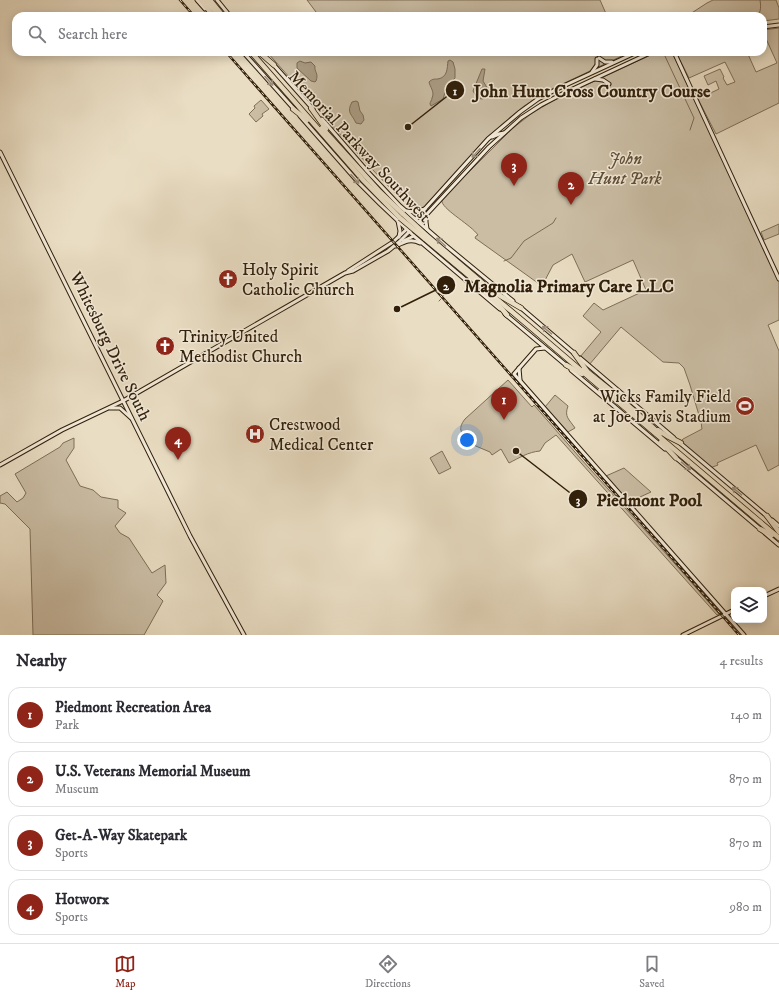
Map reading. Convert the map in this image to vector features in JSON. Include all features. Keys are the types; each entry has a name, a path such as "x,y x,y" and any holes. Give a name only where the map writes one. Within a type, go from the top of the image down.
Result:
{"highway":[{"path":"201,0 209,12"},
{"path":"205,0 216,12"},
{"path":"210,0 220,12"},
{"name":"Memorial Parkway Southwest","path":"255,56 364,181 402,216 477,283 592,378 629,412 779,538"},
{"name":"Memorial Parkway Southwest","path":"258,56 402,216"},
{"path":"265,56 274,65"},
{"path":"311,108 338,145"},
{"path":"294,109 330,142"},
{"name":"Memorial Parkway Southwest","path":"425,237 492,291 592,378"},
{"path":"477,283 507,315"},
{"path":"492,291 521,308"},
{"path":"574,353 592,378"},
{"path":"566,366 592,378"},
{"name":"Memorial Parkway Southwest","path":"629,412 651,425 671,444 779,533"},
{"path":"651,425 680,443"},
{"path":"655,434 676,458"},
{"path":"767,516 779,533"},
{"path":"760,529 779,538"}],"main road":[{"path":"197,0 208,12"},
{"path":"217,0 227,12"},
{"path":"767,26 779,25"},
{"path":"247,56 359,183 402,216 416,219 779,526"},
{"path":"396,245 416,219 488,140 510,120 538,99 629,56"},
{"path":"345,274 386,247 419,222 490,147 521,118 562,94 643,56"},
{"path":"676,56 779,279"},
{"path":"589,75 595,70 598,58 606,63 618,61"},
{"path":"274,65 385,191 402,216 408,231 611,403 629,412 676,458 779,545"},
{"path":"591,80 600,79 609,84"},
{"path":"504,134 506,126 510,120"},
{"path":"488,140 499,134 504,134"},
{"name":"Whitesburg Drive South","path":"0,152 190,536 244,635"},
{"path":"402,216 427,208"},
{"path":"426,215 427,229"},
{"path":"399,237 402,216"},
{"path":"418,239 417,234 427,229"},
{"path":"388,251 414,236"},
{"path":"0,465 62,430 123,401 402,243 411,240 419,242 430,249"},
{"path":"534,338 536,349"},
{"path":"545,348 536,349 514,374 744,635"},
{"path":"519,368 521,382"},
{"path":"611,403 617,404 621,401 622,396 620,392"},
{"path":"120,393 124,396 132,395"},
{"path":"629,412 623,410 623,406 627,402 632,402"},
{"path":"109,408 120,408 133,421"},
{"path":"767,595 779,590"},
{"path":"683,635 731,612"}],"green space":[{"path":"307,0 600,0 605,12 316,12"},
{"path":"713,0 776,0 779,8 779,19 767,20 767,12 693,12"},
{"path":"779,28 779,103 716,134 698,99 719,89 716,81 708,85 704,76 720,69 727,85 735,82 725,62 689,78 678,56 749,56 756,72 777,63 767,41 767,30"},
{"path":"271,56 622,56 556,87 524,106 500,126 423,208 413,211 321,113"},
{"name":"John Hunt Park","path":"648,56 674,56 779,279 779,320 768,325 779,351 779,465 768,471 756,445 717,463 718,465 710,468 680,442 702,429 684,368 679,363 663,362 621,327 589,365 580,357 601,332 583,316 594,303 603,310 646,290 633,260 585,282 572,254 553,265 542,286 475,238 478,235 475,231 444,206 442,200 444,197 513,128 531,114 554,100"},
{"path":"261,100 269,109 262,114 263,116 256,122 249,114 255,108 254,106"},
{"path":"779,224 779,234 764,240 761,232"},
{"path":"508,380 532,407 534,405 719,614 717,615 556,435 545,443 540,451 528,454 509,463 501,449 492,455 490,452 471,444 471,440 461,431 461,426 465,419"},
{"path":"555,395 568,406 567,415 575,428 568,432 545,407"},
{"path":"74,438 74,448 66,460 80,486 93,490 101,497 118,500 118,508 126,513 115,526 120,533 129,538 152,573 165,565 166,583 157,595 163,601 144,635 33,635 30,529 5,504 0,503 0,496 7,492 17,502 23,498 26,493 15,474 60,447 63,443"},
{"path":"442,451 451,468 439,474 430,458"},
{"path":"624,468 651,492 629,502 606,476"}],"shaded area":[{"path":"450,60 453,62 455,69 455,78 447,86 443,99 431,106 430,103 433,94 429,82 444,76 448,61"},
{"path":"300,61 305,63 311,62 315,66 317,76 315,82 311,81 297,68 297,63"},
{"path":"482,69 485,69 483,81 489,91 487,97 482,99 477,98 473,91"},
{"path":"352,102 358,102 360,111 363,115 364,120 361,124 356,123 350,113 350,106"}],"waterway":[{"path":"760,0 760,12"},
{"path":"665,56 694,118 690,130"},
{"path":"504,261 511,258 524,241 553,223 556,218"},
{"path":"443,296 452,288"}],"railway":[{"path":"180,0 190,12"},
{"path":"230,56 739,635"}],"place":[{"name":"John Hunt Cross Country Course","path":"408,127"},
{"name":"Get-A-Way Skatepark","path":"514,186"},
{"name":"U.S. Veterans Memorial Museum","path":"571,205"},
{"name":"Holy Spirit Catholic Church","path":"228,279"},
{"name":"Magnolia Primary Care LLC","path":"397,309"},
{"name":"Trinity United Methodist Church","path":"165,346"},
{"name":"Wicks Family Field at Joe Davis Stadium","path":"745,406"},
{"name":"Piedmont Recreation Area","path":"504,420"},
{"name":"Crestwood Medical Center","path":"255,434"},
{"name":"Piedmont Pool","path":"516,451"},
{"name":"Hotworx","path":"178,460"}]}
